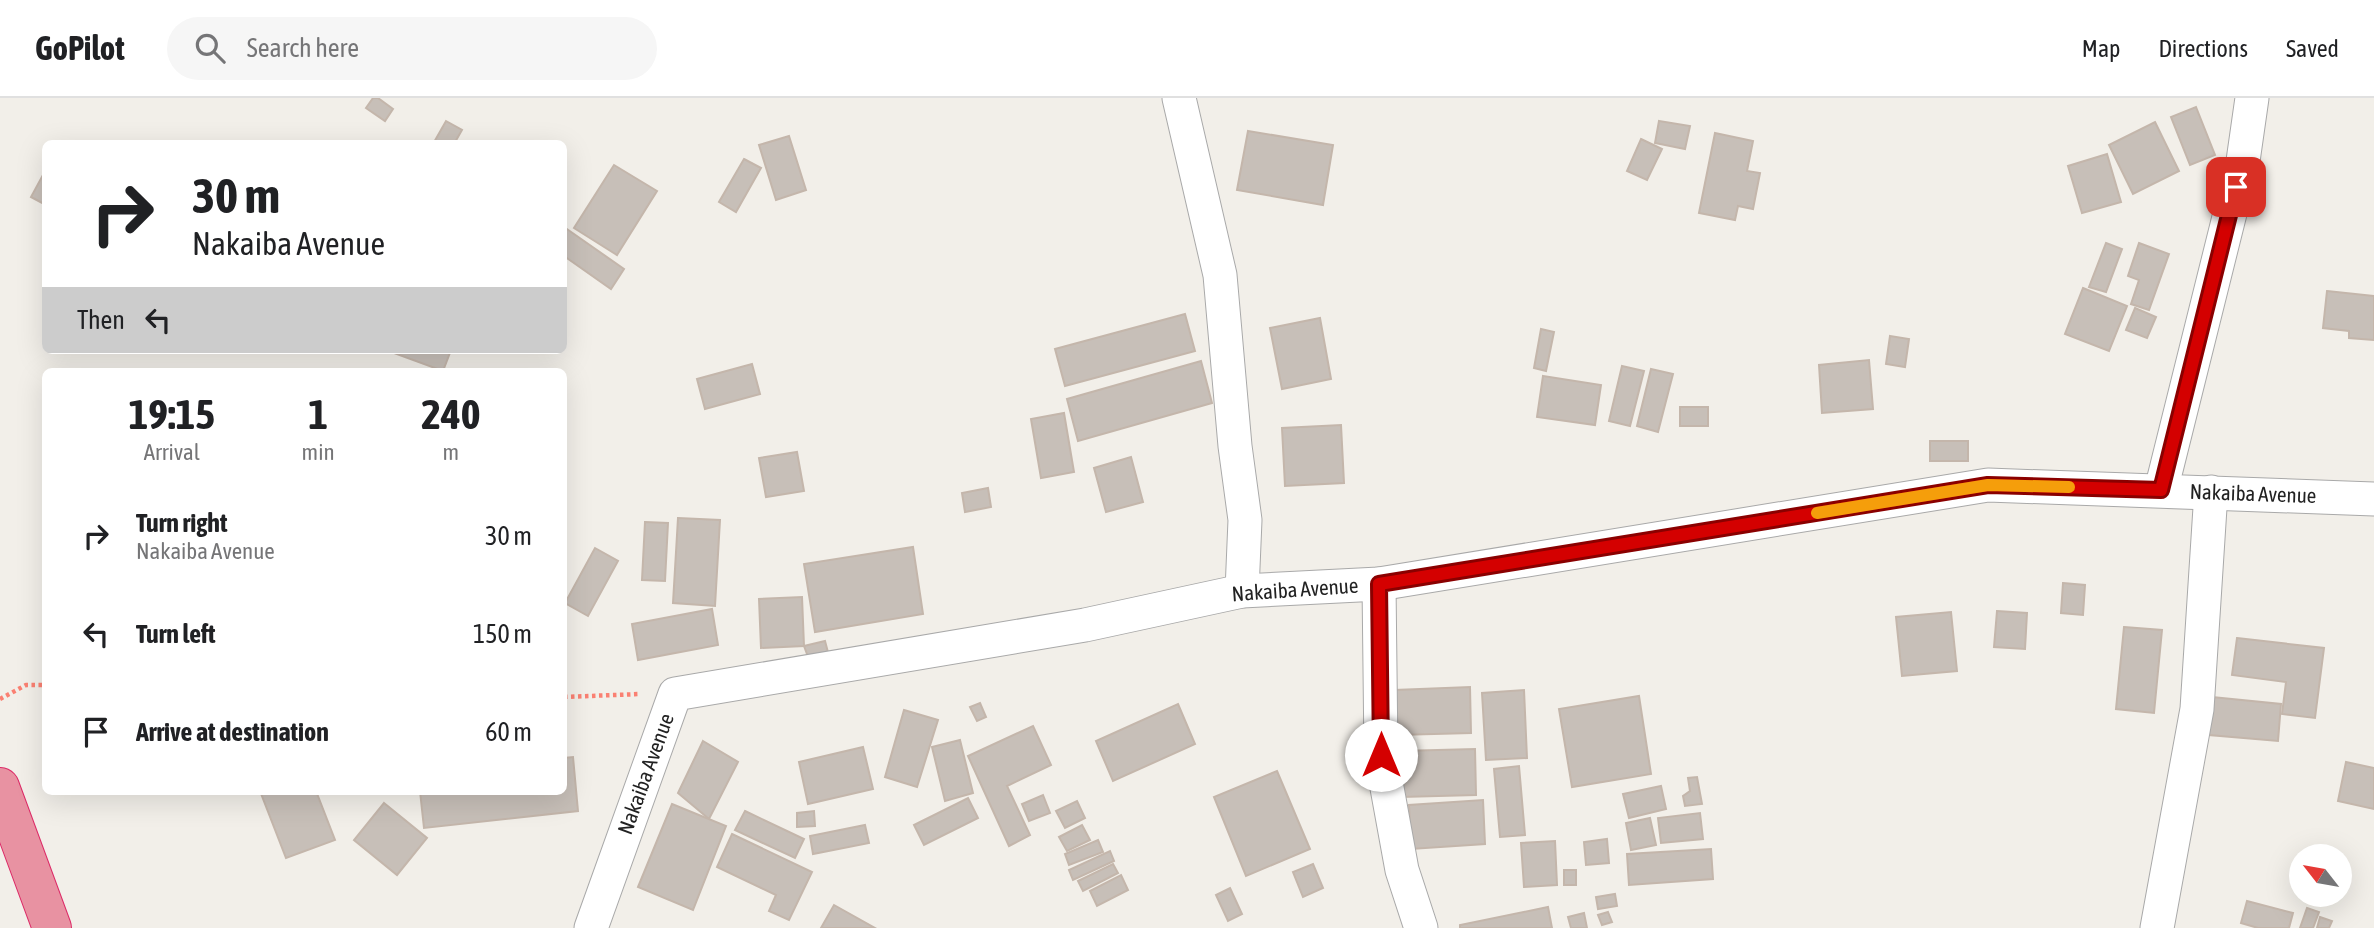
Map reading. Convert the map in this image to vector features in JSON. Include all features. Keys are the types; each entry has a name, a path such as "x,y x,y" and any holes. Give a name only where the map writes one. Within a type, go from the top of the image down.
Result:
{"highway":[{"path":"0,787 52,928"}],"street":[{"path":"1179,98 1220,275 1235,446 1245,520 1242,590"},
{"path":"2161,490 2243,161 2252,98"},
{"name":"Nakaiba Avenue","path":"591,928 675,694 1085,625 1242,590 1379,584 1988,485 2374,499"},
{"path":"2158,928 2197,709 2211,492"},
{"path":"1379,584 1381,755 1402,870 1421,928"}],"path":[{"path":"0,699 26,685 42,685"},
{"path":"567,697 675,694"}],"building":[{"path":"373,98 378,98 393,109 385,121 366,108"},
{"path":"2196,107 2215,155 2190,165 2171,117"},
{"path":"446,121 462,130 456,140 435,140"},
{"path":"1659,121 1690,126 1685,149 1655,143"},
{"path":"2155,122 2179,171 2133,194 2109,145"},
{"path":"1248,131 1333,145 1323,205 1237,190"},
{"path":"1715,133 1753,141 1747,171 1760,173 1753,209 1738,206 1735,220 1699,213"},
{"path":"789,136 806,190 776,200 759,145"},
{"path":"1641,139 1662,149 1647,180 1627,171"},
{"path":"2107,154 2121,202 2082,213 2068,166"},
{"path":"744,159 761,168 736,212 719,202"},
{"path":"614,165 657,191 617,255 574,228"},
{"path":"42,177 42,203 31,197"},
{"path":"567,229 624,269 611,289 567,258"},
{"path":"2106,243 2122,249 2106,292 2089,287"},
{"path":"2139,243 2169,254 2149,310 2131,304 2139,280 2128,276"},
{"path":"2083,288 2127,306 2109,351 2065,334"},
{"path":"2327,291 2374,296 2374,340 2349,338 2349,331 2323,328"},
{"path":"2135,308 2156,317 2147,338 2126,330"},
{"path":"1185,314 1195,351 1065,386 1055,349"},
{"path":"1320,318 1331,379 1282,389 1270,328"},
{"path":"1541,329 1554,332 1546,371 1534,368"},
{"path":"1890,336 1909,339 1905,367 1886,364"},
{"path":"397,354 449,354 444,368 435,368"},
{"path":"1869,360 1873,409 1822,413 1819,365"},
{"path":"1201,361 1212,403 1078,441 1067,399"},
{"path":"752,364 760,394 705,409 697,379"},
{"path":"1622,366 1644,371 1630,426 1609,421"},
{"path":"1651,369 1673,374 1658,432 1637,426"},
{"path":"1543,376 1601,385 1595,425 1537,417"},
{"path":"1680,407 1708,407 1708,426 1680,426"},
{"path":"1064,413 1074,472 1041,478 1031,419"},
{"path":"1341,425 1344,483 1285,486 1282,428"},
{"path":"1930,441 1968,441 1968,461 1930,461"},
{"path":"797,452 804,491 766,497 759,458"},
{"path":"1131,457 1143,502 1106,512 1094,468"},
{"path":"988,488 991,507 965,512 962,493"},
{"path":"678,518 720,520 715,606 673,603"},
{"path":"645,522 668,523 665,581 642,580"},
{"path":"913,547 923,614 815,632 804,564"},
{"path":"595,548 618,561 588,616 567,604 567,599"},
{"path":"2063,583 2085,585 2083,615 2061,613"},
{"path":"802,597 804,646 761,648 759,599"},
{"path":"712,609 718,645 638,660 632,624"},
{"path":"1997,611 2027,613 2025,649 1994,647"},
{"path":"1951,612 1957,671 1902,676 1896,617"},
{"path":"2124,627 2162,630 2154,713 2116,709"},
{"path":"2237,638 2324,648 2315,718 2282,714 2286,682 2232,675"},
{"path":"825,641 829,656 810,662 804,646"},
{"path":"1470,687 1471,733 1397,735 1395,690"},
{"path":"1524,690 1527,758 1486,760 1482,693"},
{"path":"1639,696 1651,774 1572,787 1559,709"},
{"path":"2212,697 2281,704 2278,741 2209,735"},
{"path":"980,703 986,717 977,721 970,707"},
{"path":"1178,704 1195,744 1113,781 1096,741"},
{"path":"904,710 938,720 917,787 885,777"},
{"path":"1033,726 1051,765 1007,786 1030,835 1009,846 968,756"},
{"path":"960,740 973,793 945,801 932,747"},
{"path":"703,741 738,762 709,819 678,793"},
{"path":"863,747 873,789 808,804 799,762"},
{"path":"1475,749 1476,795 1401,797 1400,751"},
{"path":"573,757 578,811 424,828 420,795 567,795 567,758"},
{"path":"2346,762 2374,768 2374,809 2338,801"},
{"path":"1519,766 1525,835 1500,837 1494,769"},
{"path":"1277,771 1310,849 1246,876 1214,797"},
{"path":"1697,777 1702,804 1685,806 1683,796 1690,791 1688,778"},
{"path":"1661,786 1666,809 1629,818 1623,794"},
{"path":"262,795 318,795 335,840 286,858"},
{"path":"1043,795 1050,813 1029,821 1022,804"},
{"path":"968,798 978,818 924,845 914,825"},
{"path":"1483,800 1485,844 1411,849 1409,805"},
{"path":"1077,801 1085,818 1065,828 1056,811"},
{"path":"384,803 427,838 397,875 354,840"},
{"path":"672,804 726,826 693,910 638,887"},
{"path":"745,811 804,839 795,858 735,830"},
{"path":"814,811 815,826 797,827 797,813"},
{"path":"1700,813 1703,839 1661,843 1658,818"},
{"path":"1650,818 1656,845 1631,850 1626,823"},
{"path":"865,825 869,843 813,854 810,836"},
{"path":"1082,825 1090,840 1067,851 1059,837"},
{"path":"732,834 812,872 789,920 769,911 776,895 717,867"},
{"path":"1607,839 1609,863 1586,865 1584,842"},
{"path":"1098,840 1103,852 1069,865 1065,854"},
{"path":"1555,841 1557,885 1524,887 1521,843"},
{"path":"1711,849 1713,879 1629,885 1627,854"},
{"path":"1110,851 1114,861 1073,880 1069,870"},
{"path":"1113,864 1118,873 1083,891 1078,881"},
{"path":"1313,864 1323,888 1303,897 1293,872"},
{"path":"1564,870 1576,870 1576,885 1564,885"},
{"path":"1121,875 1128,890 1097,906 1090,891"},
{"path":"1230,888 1242,914 1228,921 1216,895"},
{"path":"1615,894 1617,906 1598,909 1596,897"},
{"path":"2247,901 2293,913 2289,928 2258,928 2241,923"},
{"path":"834,905 875,928 821,928"},
{"path":"1548,907 1552,928 1460,928 1460,925"},
{"path":"2307,908 2319,912 2313,928 2300,928"},
{"path":"1608,912 1612,922 1602,925 1598,915"},
{"path":"1584,913 1587,928 1571,928 1568,917"},
{"path":"2320,917 2332,921 2329,928 2317,928"}],"slow traffic":[{"path":"1817,513 1988,485 2069,487"}],"route":[{"path":"1381,755 1379,584 1988,485 2161,490 2236,187"}]}
